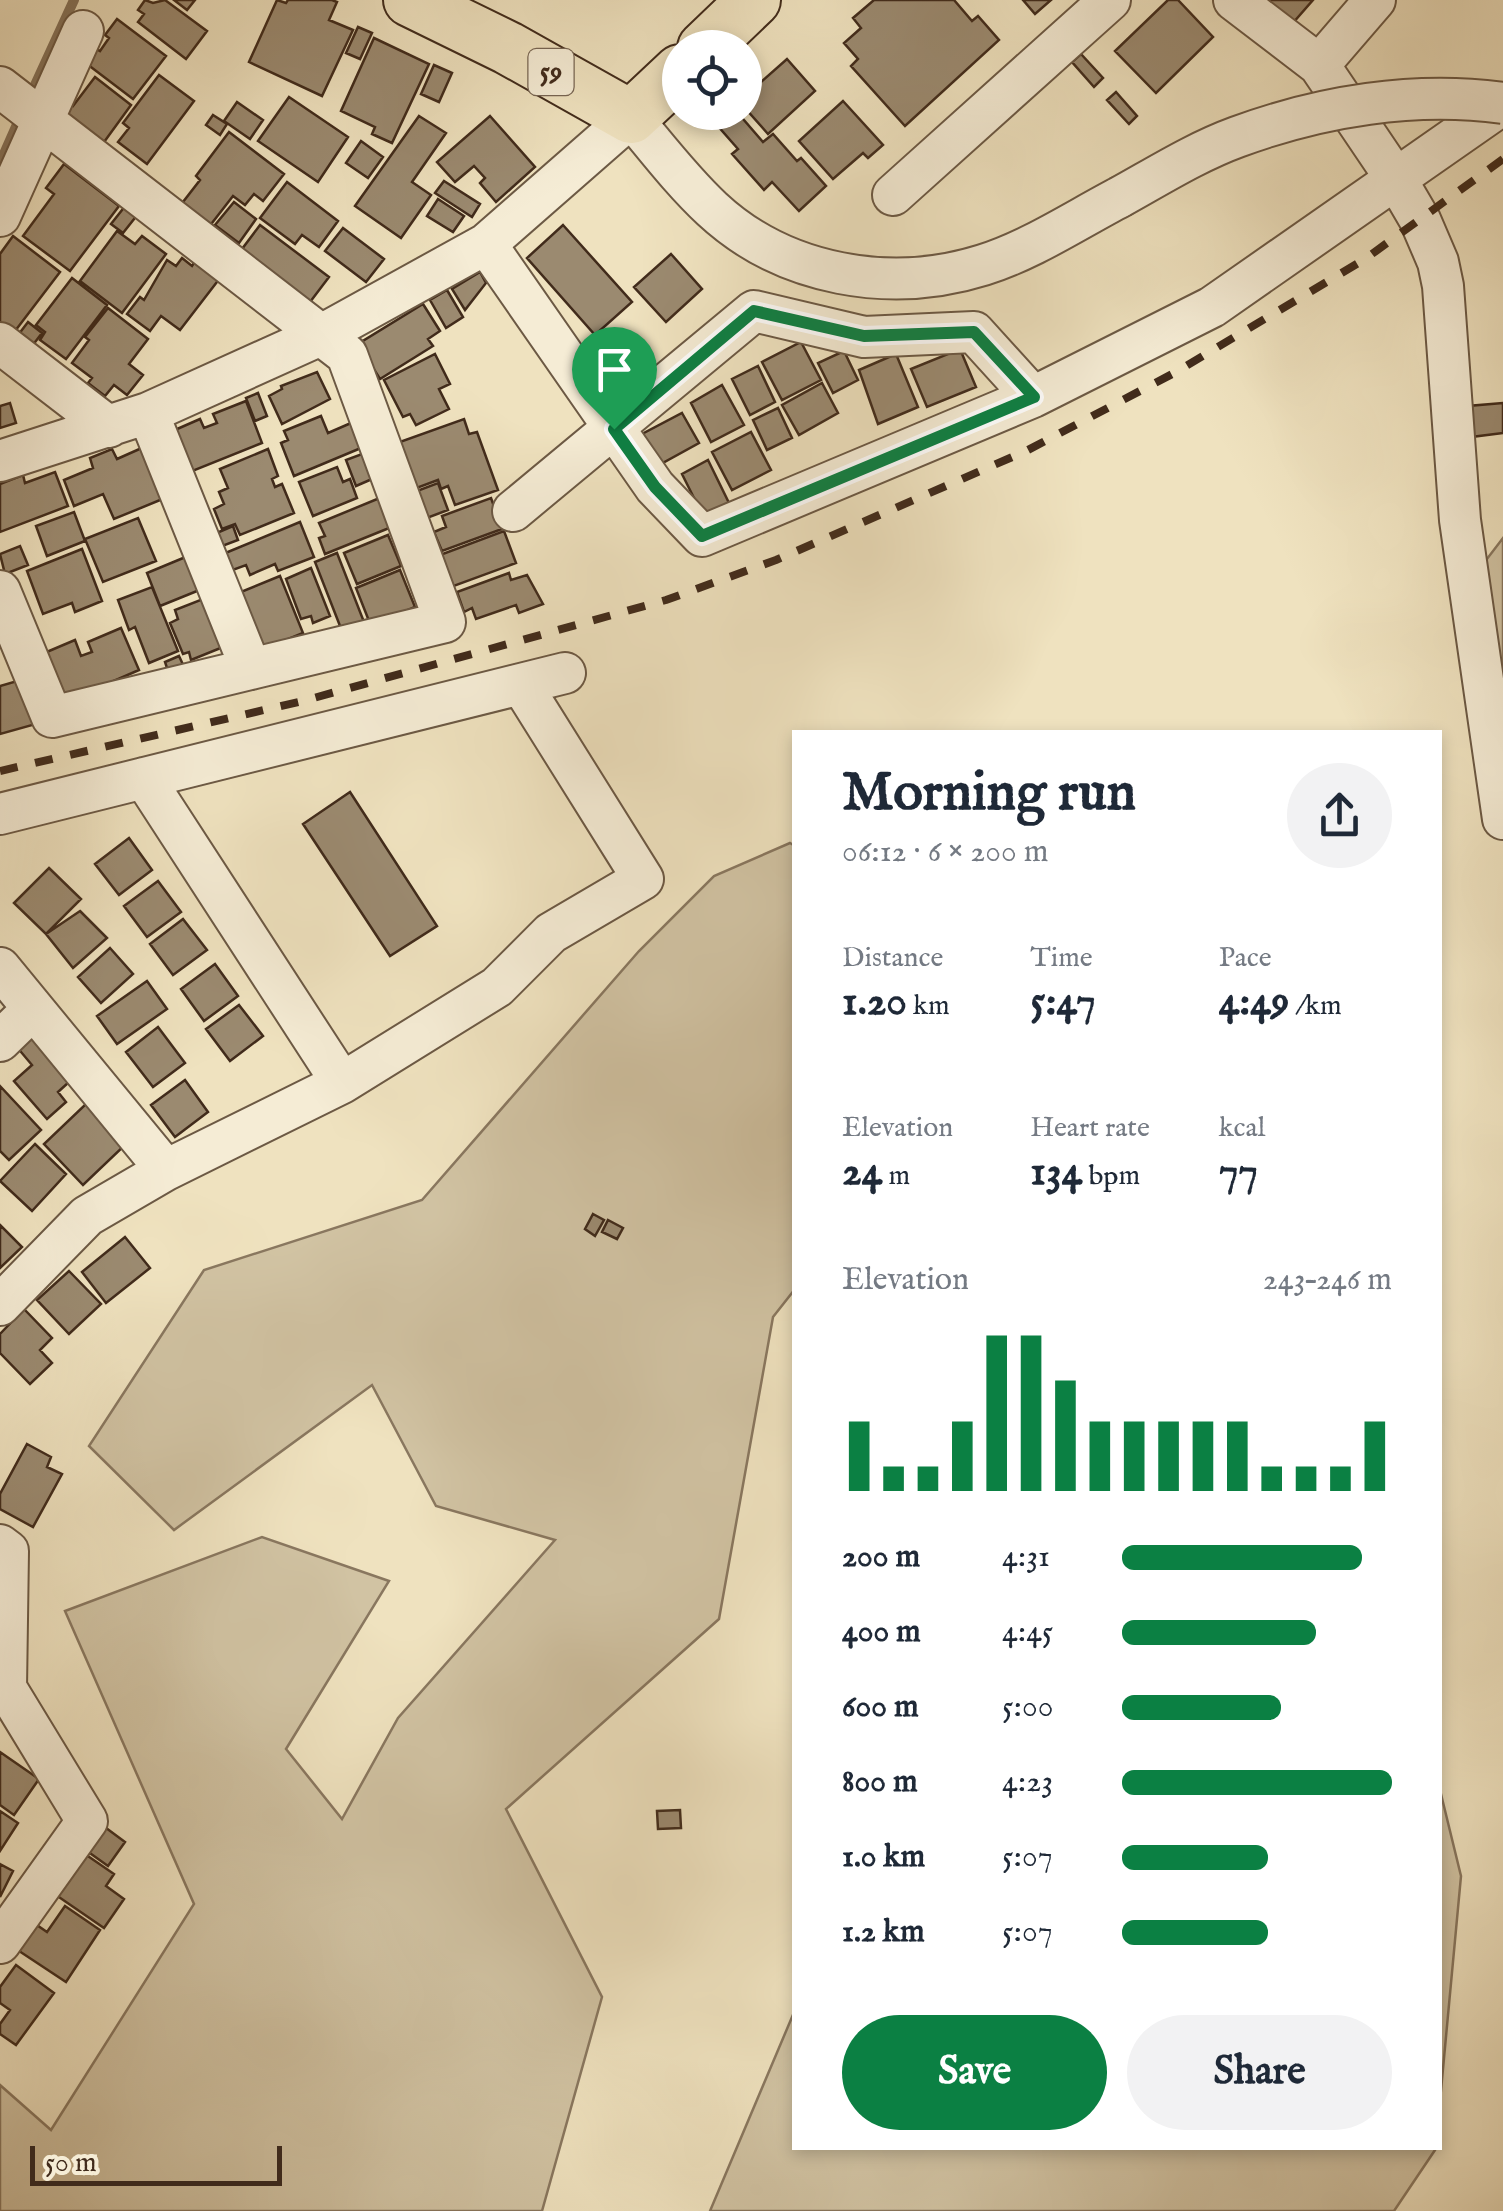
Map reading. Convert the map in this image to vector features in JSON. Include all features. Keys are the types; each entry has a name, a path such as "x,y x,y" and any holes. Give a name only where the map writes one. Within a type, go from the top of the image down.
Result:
{"main road":[{"name":"59","path":"410,0 508,48 631,117"},
{"path":"723,30 754,0"},
{"path":"631,117 662,87"}],"street":[{"path":"894,195 1110,0"},
{"path":"1234,0 1319,65 1396,180 1430,240 1443,286 1460,520 1503,818"},
{"path":"1319,65 1375,0"},
{"path":"0,216 23,106 83,31"},
{"path":"0,461 148,413 323,334 486,244 631,117 713,210 739,230 795,260 842,274 890,280 938,276 985,265 1234,138 1294,118 1357,105 1420,100 1503,104"},
{"path":"486,244 655,487 702,536 1034,397 1212,307 1503,104"},
{"path":"0,591 9,638 52,717 446,622 347,355 23,106"},
{"path":"513,510 754,311 864,336 974,332 1034,397"},
{"path":"0,344 109,427"},
{"path":"148,413 251,669"},
{"path":"0,814 565,673"},
{"path":"0,1305 87,1216 166,1170 342,1083 497,987 552,933 643,879 521,684"},
{"path":"144,778 342,1083"},
{"path":"0,968 166,1170"},
{"path":"0,1041 34,1009"},
{"path":"0,1944 87,1821 6,1688 2,1572"}],"shaded area":[{"path":"1503,538 1503,782 1480,568"},
{"path":"792,844 792,1293 773,1317 719,1619 506,1809 602,1997 542,2211 0,2211 0,2085 51,2130 194,1904 65,1611 262,1537 389,1581 286,1749 342,1819 398,1718 555,1540 436,1506 372,1385 174,1530 89,1446 204,1270 422,1200 639,951 714,876"},
{"path":"1442,1798 1461,1876 1442,2080"},
{"path":"792,2017 792,2150 1435,2150 1394,2211 710,2211"}],"building":[{"path":"145,0 165,0 207,31 186,59 138,22 144,14 138,10"},
{"path":"174,0 195,0 187,10"},
{"path":"277,0 332,0 337,2 329,20 353,30 322,96 249,62"},
{"path":"874,0 954,0 972,21 978,16 999,40 905,126 851,66 858,59 844,43 861,28 853,18"},
{"path":"1023,0 1051,0 1035,14"},
{"path":"1168,0 1178,0 1213,37 1156,93 1115,51"},
{"path":"1265,0 1313,0 1292,24"},
{"path":"117,19 166,56 133,99 83,61 93,47 100,51 109,38 105,35"},
{"path":"358,27 372,33 360,59 346,53"},
{"path":"374,38 429,64 392,143 372,134 375,127 341,111"},
{"path":"1081,54 1103,78 1094,87 1072,62"},
{"path":"787,59 815,91 768,134 762,127 762,81"},
{"path":"434,65 452,73 439,102 421,94"},
{"path":"159,75 194,101 147,164 118,142 129,128 123,123"},
{"path":"95,77 131,105 99,149 52,114 64,99 73,106"},
{"path":"1116,92 1137,116 1129,124 1107,100"},
{"path":"289,97 348,137 318,182 258,141"},
{"path":"843,101 883,145 868,158 863,153 833,179 799,141"},
{"path":"237,102 263,120 250,139 224,121"},
{"path":"213,115 227,124 220,135 206,125"},
{"path":"419,116 446,133 412,182 431,195 401,238 355,206"},
{"path":"490,116 535,167 496,202 480,183 485,178 474,166 455,182 437,162"},
{"path":"721,130 753,130 763,142 773,134 826,186 799,211 772,182 764,190 732,154 738,149"},
{"path":"229,132 284,174 263,201 254,194 245,205 233,196 205,232 176,211"},
{"path":"361,141 383,157 368,178 346,163"},
{"path":"64,164 119,206 70,271 23,236 54,194 46,188"},
{"path":"444,181 480,204 472,217 435,193"},
{"path":"287,182 338,221 319,247 302,235 295,244 260,218"},
{"path":"438,199 464,216 453,232 427,216"},
{"path":"234,202 256,219 239,243 215,225"},
{"path":"126,205 138,214 123,233 111,224"},
{"path":"260,225 329,277 304,310 239,259"},
{"path":"563,225 632,302 595,335 527,258"},
{"path":"343,228 384,259 366,282 325,251"},
{"path":"117,231 135,244 142,236 166,254 122,313 80,281"},
{"path":"13,236 60,272 12,335 0,326 0,254"},
{"path":"671,254 702,289 666,322 634,287"},
{"path":"182,258 192,266 196,260 220,278 180,330 161,316 150,331 127,314 140,297 144,300 167,260 176,266"},
{"path":"480,272 486,283 465,310 452,289"},
{"path":"72,278 107,305 66,359 40,340 45,332 36,325"},
{"path":"447,290 463,317 446,328 430,300"},
{"path":"423,304 440,331 428,339 433,346 380,379 358,344"},
{"path":"108,308 148,339 129,364 143,375 127,395 114,385 105,396 88,383 92,378 72,363 89,340 85,337"},
{"path":"28,322 42,333 26,354 12,343"},
{"path":"801,342 821,380 782,400 762,362"},
{"path":"960,349 976,387 927,407 911,369"},
{"path":"844,351 858,380 833,393 818,363"},
{"path":"435,354 450,384 439,389 449,409 416,425 410,414 403,417 384,380"},
{"path":"896,354 918,407 878,424 859,370"},
{"path":"758,366 775,402 750,415 732,379"},
{"path":"317,372 330,399 282,424 269,396 281,386"},
{"path":"822,383 838,413 799,435 782,405"},
{"path":"722,385 744,425 711,442 691,403"},
{"path":"258,393 267,416 255,421 246,398"},
{"path":"246,401 262,443 185,474 168,433 200,419 204,428 217,423 213,414"},
{"path":"10,403 16,423 0,428 0,406"},
{"path":"1503,403 1503,433 1471,437 1468,406"},
{"path":"778,408 792,438 767,450 753,420"},
{"path":"682,413 699,443 659,465 642,434"},
{"path":"321,416 328,433 351,423 361,448 294,476 281,443 288,440 284,431"},
{"path":"464,419 469,434 477,432 498,490 455,505 448,486 441,489 438,480 414,489 397,443"},
{"path":"751,432 771,470 732,490 712,452"},
{"path":"144,447 165,498 114,519 103,494 74,506 64,480 93,468 90,458 112,449 117,459"},
{"path":"268,449 278,476 272,479 275,487 282,484 294,513 240,535 235,524 222,529 214,509 224,504 219,492 228,488 220,469"},
{"path":"370,451 379,476 356,486 346,460"},
{"path":"708,460 729,503 703,516 682,474"},
{"path":"337,467 343,482 350,479 357,498 313,516 299,482"},
{"path":"55,472 68,506 0,532 0,484 23,475 25,483"},
{"path":"438,483 448,510 419,521 409,494"},
{"path":"387,495 399,524 325,554 319,538 325,536 319,523"},
{"path":"491,498 502,529 442,551 434,532 446,527 442,516"},
{"path":"74,512 85,541 47,556 36,526"},
{"path":"138,518 156,561 103,582 85,539"},
{"path":"300,522 314,557 278,571 275,564 250,575 246,565 230,571 223,554"},
{"path":"233,526 238,540 217,548 212,535"},
{"path":"504,531 516,563 451,587 440,555"},
{"path":"388,535 401,566 357,584 344,553"},
{"path":"20,546 28,565 5,574 0,554"},
{"path":"82,549 102,601 75,612 72,603 43,614 27,571"},
{"path":"337,553 364,622 342,631 315,562"},
{"path":"188,556 202,589 160,606 147,573"},
{"path":"311,568 330,616 313,623 311,616 301,619 286,579"},
{"path":"400,570 415,607 371,626 356,588"},
{"path":"509,573 511,580 527,575 543,604 519,613 516,605 476,619 472,608 464,612 457,592"},
{"path":"280,576 303,633 259,651 236,594"},
{"path":"152,587 178,651 149,663 135,627 129,630 118,600"},
{"path":"208,597 228,645 191,660 189,652 183,654 170,623 178,619 175,610"},
{"path":"121,628 139,670 63,703 42,654 75,640 81,656 92,652 88,642"},
{"path":"179,656 186,671 170,677 165,662"},
{"path":"24,679 36,724 0,734 0,686"},
{"path":"350,792 437,926 390,956 303,824"},
{"path":"129,838 152,870 119,895 95,864"},
{"path":"49,868 81,899 46,934 14,903"},
{"path":"158,881 181,912 147,937 124,906"},
{"path":"80,911 107,938 73,968 46,934"},
{"path":"183,919 207,950 173,975 150,944"},
{"path":"110,948 133,974 101,1003 78,977"},
{"path":"215,964 238,996 204,1021 181,989"},
{"path":"147,981 167,1009 117,1044 97,1016"},
{"path":"239,1005 263,1036 230,1061 206,1029"},
{"path":"38,1027 79,1073 58,1092 66,1102 47,1119 14,1081 32,1065 16,1046"},
{"path":"158,1027 185,1063 153,1087 126,1052"},
{"path":"185,1080 208,1112 175,1137 151,1105"},
{"path":"0,1086 41,1130 9,1160 0,1151"},
{"path":"87,1103 126,1144 83,1185 44,1144"},
{"path":"35,1144 66,1174 32,1211 0,1181"},
{"path":"593,1214 604,1220 595,1236 585,1229"},
{"path":"608,1220 623,1228 617,1239 602,1232"},
{"path":"0,1225 22,1247 0,1268"},
{"path":"125,1237 150,1268 106,1303 82,1272"},
{"path":"69,1271 101,1304 69,1334 37,1300"},
{"path":"24,1309 52,1338 40,1350 52,1363 30,1384 0,1353 0,1334"},
{"path":"27,1444 51,1457 47,1467 62,1474 33,1527 0,1509 0,1494"},
{"path":"0,1752 39,1779 14,1815 0,1805"},
{"path":"680,1810 681,1828 658,1829 657,1811"},
{"path":"0,1811 18,1823 0,1851"},
{"path":"98,1822 125,1842 108,1866 80,1846"},
{"path":"82,1852 114,1874 106,1886 124,1899 104,1928 53,1893"},
{"path":"0,1864 13,1871 0,1897"},
{"path":"65,1906 100,1930 66,1982 13,1947 31,1921 47,1932"},
{"path":"16,1965 54,1993 16,2045 0,2034 0,2024 10,2010 0,2003 0,1987"}],"waterway":[{"path":"29,98 74,0"},
{"path":"0,163 22,113"}],"railway":[{"path":"0,771 303,701 666,600 776,560 1026,451 1176,372 1365,259 1503,159"}],"route":[{"path":"754,311 864,336 974,332 1034,397 702,536 655,487 614,429 754,311"}]}
